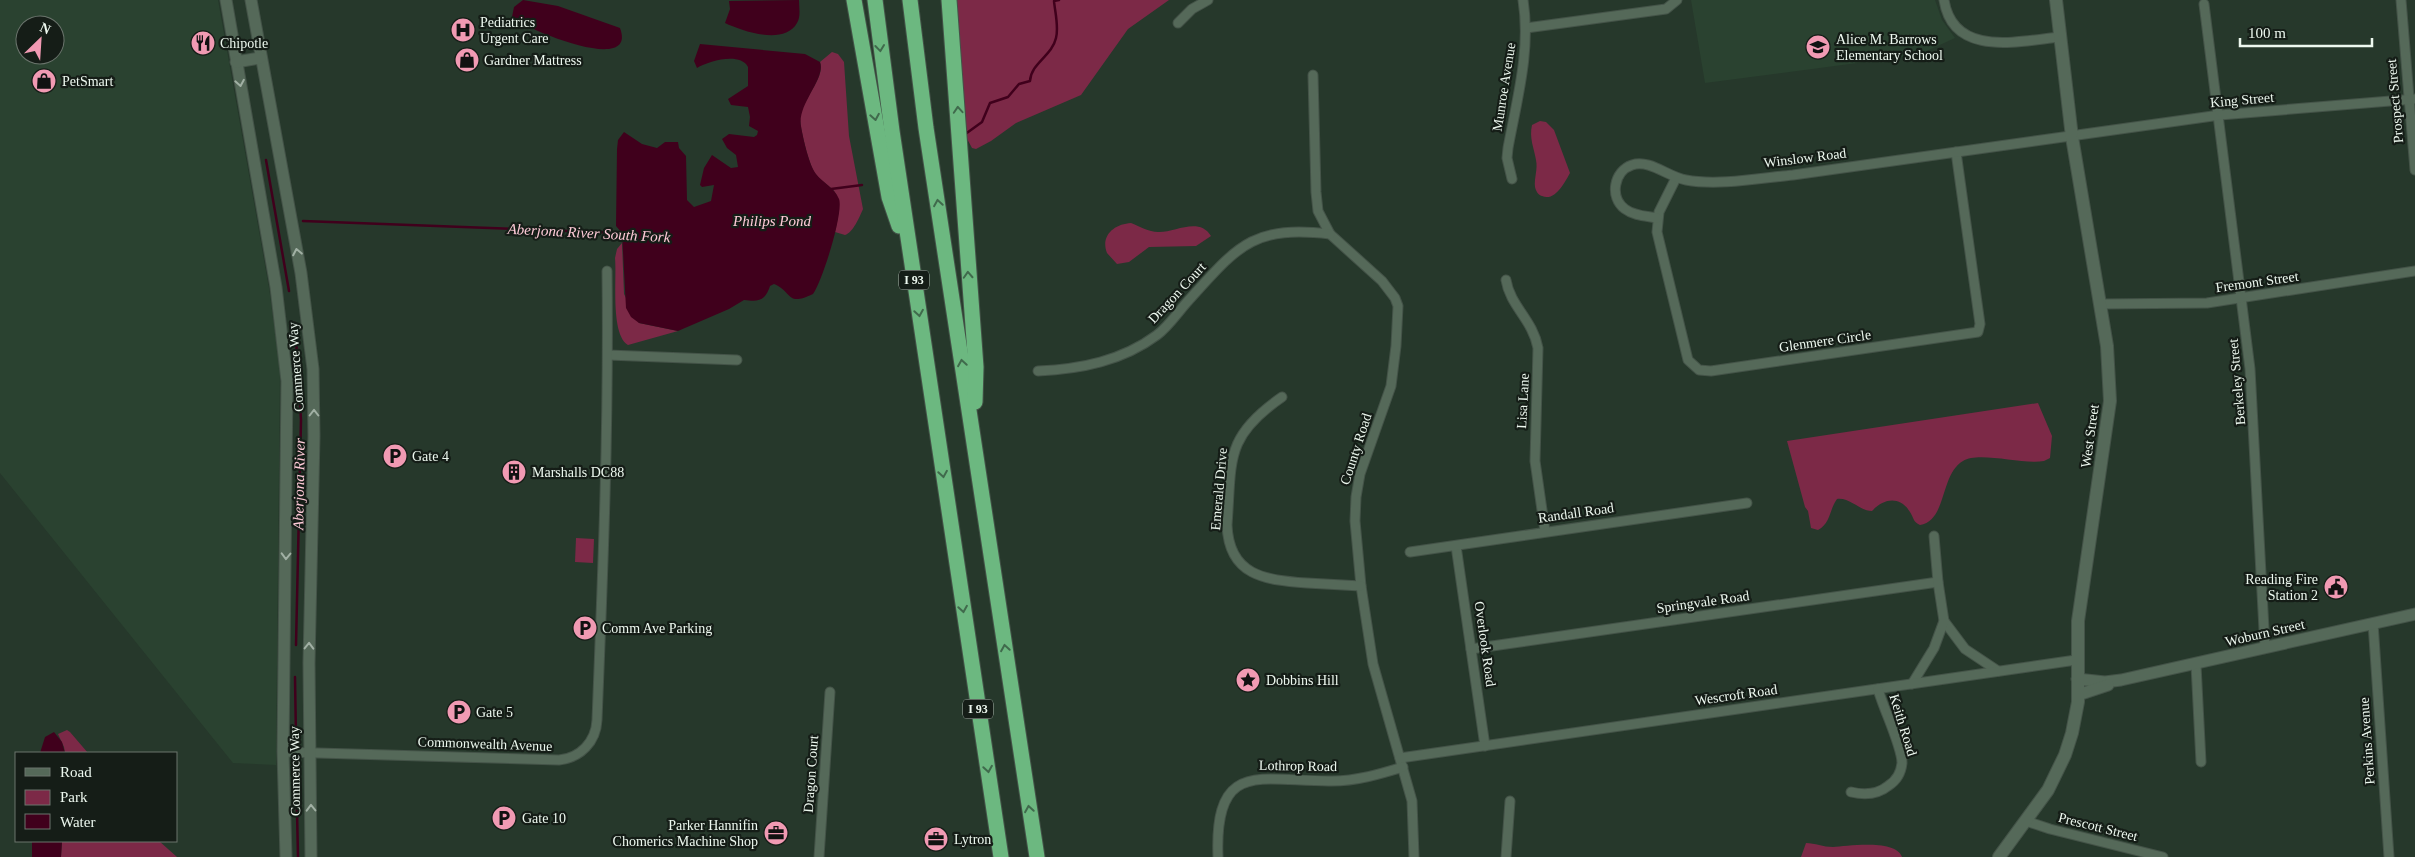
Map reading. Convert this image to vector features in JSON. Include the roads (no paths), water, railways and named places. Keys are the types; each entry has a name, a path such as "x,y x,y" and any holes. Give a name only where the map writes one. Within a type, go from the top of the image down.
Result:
{"highway":[{"path":"854,0 889,197 912,267"},
{"name":"I 93","path":"875,0 912,267 1001,857"},
{"name":"I 93","path":"910,0 928,136 1037,857"},
{"path":"949,0 976,366 974,446"}],"main road":[{"name":"West Street","path":"1999,857 2048,790 2065,755 2075,723 2078,695 2076,660 2078,621 2110,401 2109,361 2072,136 2056,0"}],"street":[{"name":"Commerce Way","path":"226,0 276,287 287,381 284,752 286,857"},
{"name":"Commerce Way","path":"251,0 260,58 301,274 313,369 314,428 309,662 311,857"},
{"path":"1178,23 1192,9 1208,0"},
{"name":"Munroe Avenue","path":"1512,179 1507,158 1522,74 1526,28 1523,0"},
{"path":"1944,0 1949,16 1956,26 1979,41 2000,43 2060,37"},
{"name":"Prospect Street","path":"2401,0 2412,99 2415,170"},
{"path":"1526,28 1666,8 1677,1"},
{"name":"Berkeley Street","path":"2204,4 2220,116 2253,397 2265,648"},
{"path":"236,62 260,58"},
{"name":"County Road","path":"1313,75 1316,201 1322,220 1330,234 1389,289 1395,298 1399,315 1391,386 1357,485 1355,521 1361,586 1373,664 1410,789 1414,816 1414,857"},
{"name":"King Street","path":"2072,136 2220,116 2412,99"},
{"name":"Winslow Road","path":"1657,218 1631,212 1622,206 1616,196 1617,180 1626,168 1639,164 1652,166 1676,178 1699,181 1770,177 2072,136"},
{"name":"Glenmere Circle","path":"1657,218 1659,241 1687,354 1691,364 1699,370 1711,372 1973,334 1979,330 1980,324 1956,152"},
{"path":"1657,218 1676,178"},
{"name":"Dragon Court","path":"1038,371 1096,365 1151,339 1166,327 1223,264 1251,241 1270,234 1284,232 1330,234"},
{"name":"Commonwealth Avenue","path":"284,752 559,760 576,755 589,744 595,733 597,720 608,355 607,271"},
{"name":"Fremont Street","path":"2101,304 2192,304 2415,271"},
{"name":"Lisa Lane","path":"1506,280 1509,293 1533,330 1538,348 1535,461 1545,531"},
{"path":"608,355 737,360"},
{"name":"Emerald Drive","path":"1282,397 1254,418 1234,448 1226,525 1230,544 1244,567 1259,576 1278,581 1361,586"},
{"name":"Randall Road","path":"1410,552 1747,502"},
{"path":"1934,536 1944,622 1965,649 1998,671"},
{"name":"Overlook Road","path":"1456,546 1485,746"},
{"name":"Springvale Road","path":"1472,649 1938,582"},
{"name":"Woburn Street","path":"2077,679 2101,682 2121,680 2196,665 2415,614"},
{"path":"1912,684 1934,648 1944,622"},
{"name":"Perkins Avenue","path":"2373,623 2389,857"},
{"name":"Wescroft Road","path":"1402,762 1485,746 2076,660"},
{"path":"2196,665 2201,762"},
{"name":"Woburn Street","path":"2078,695 2121,680"},
{"name":"Keith Road","path":"1851,792 1872,793 1886,788 1897,778 1902,766 1901,754 1878,689"},
{"name":"Dragon Court","path":"819,857 830,692"},
{"name":"Lothrop Road","path":"1218,857 1221,813 1230,795 1244,782 1265,777 1347,781 1402,762"},
{"path":"1506,857 1510,801"},
{"name":"Prescott Street","path":"2026,821 2050,829 2163,857"}],"water":[{"path":"523,0 558,6 620,28 621,42 613,48 597,49 578,45 537,31 512,17 514,7"},
{"path":"799,0 797,23 791,30 783,34 762,35 725,23 730,9 729,1"},
{"name":"Philips Pond","path":"700,44 805,54 820,62 819,76 803,109 801,126 813,170 837,195 840,206 831,247 822,276 813,294 804,298 794,299 774,284 770,286 764,298 754,301 744,300 729,309 678,331 639,323 631,317 626,308 622,233 616,226 617,149 618,140 624,132 642,144 657,148 665,142 678,142 679,148 686,156 687,200 694,207 711,201 714,185 702,187 700,185 704,168 712,155 731,168 738,167 736,155 727,148 722,139 729,134 754,137 757,135 758,131 749,126 748,107 731,105 728,99 748,86 748,67 744,62 738,60 724,59 697,68 694,61"},
{"path":"54,732 62,742 65,752 40,752 45,737"},
{"path":"32,842 62,842 61,857 32,857"}],"waterway":[{"name":"Aberjona River South Fork","path":"964,135 982,122 990,103 1008,97 1019,84 1030,81 1034,69 1054,44 1057,29 1054,1 1059,0"},
{"name":"Aberjona River South Fork","path":"266,160 289,291"},
{"name":"Aberjona River South Fork","path":"831,189 862,185"},
{"name":"Aberjona River South Fork","path":"303,221 623,233"},
{"name":"Aberjona River","path":"295,323 301,420 296,645"},
{"name":"Aberjona River","path":"295,677 296,739"},
{"name":"Aberjona River","path":"296,764 298,857"}],"place":[{"name":"Pediatrics Urgent Care","path":"463,30"},
{"name":"Chipotle","path":"203,43"},
{"name":"Alice M. Barrows Elementary School","path":"1818,47"},
{"name":"Gardner Mattress","path":"467,60"},
{"name":"PetSmart","path":"44,81"},
{"name":"Gate 4","path":"395,456"},
{"name":"Marshalls DC88","path":"514,472"},
{"name":"Reading Fire Station 2","path":"2336,587"},
{"name":"Comm Ave Parking","path":"585,628"},
{"name":"Dobbins Hill","path":"1248,680"},
{"name":"Gate 5","path":"459,712"},
{"name":"Gate 10","path":"504,818"},
{"name":"Parker Hannifin Chomerics Machine Shop","path":"776,833"},
{"name":"Lytron","path":"936,839"}]}
